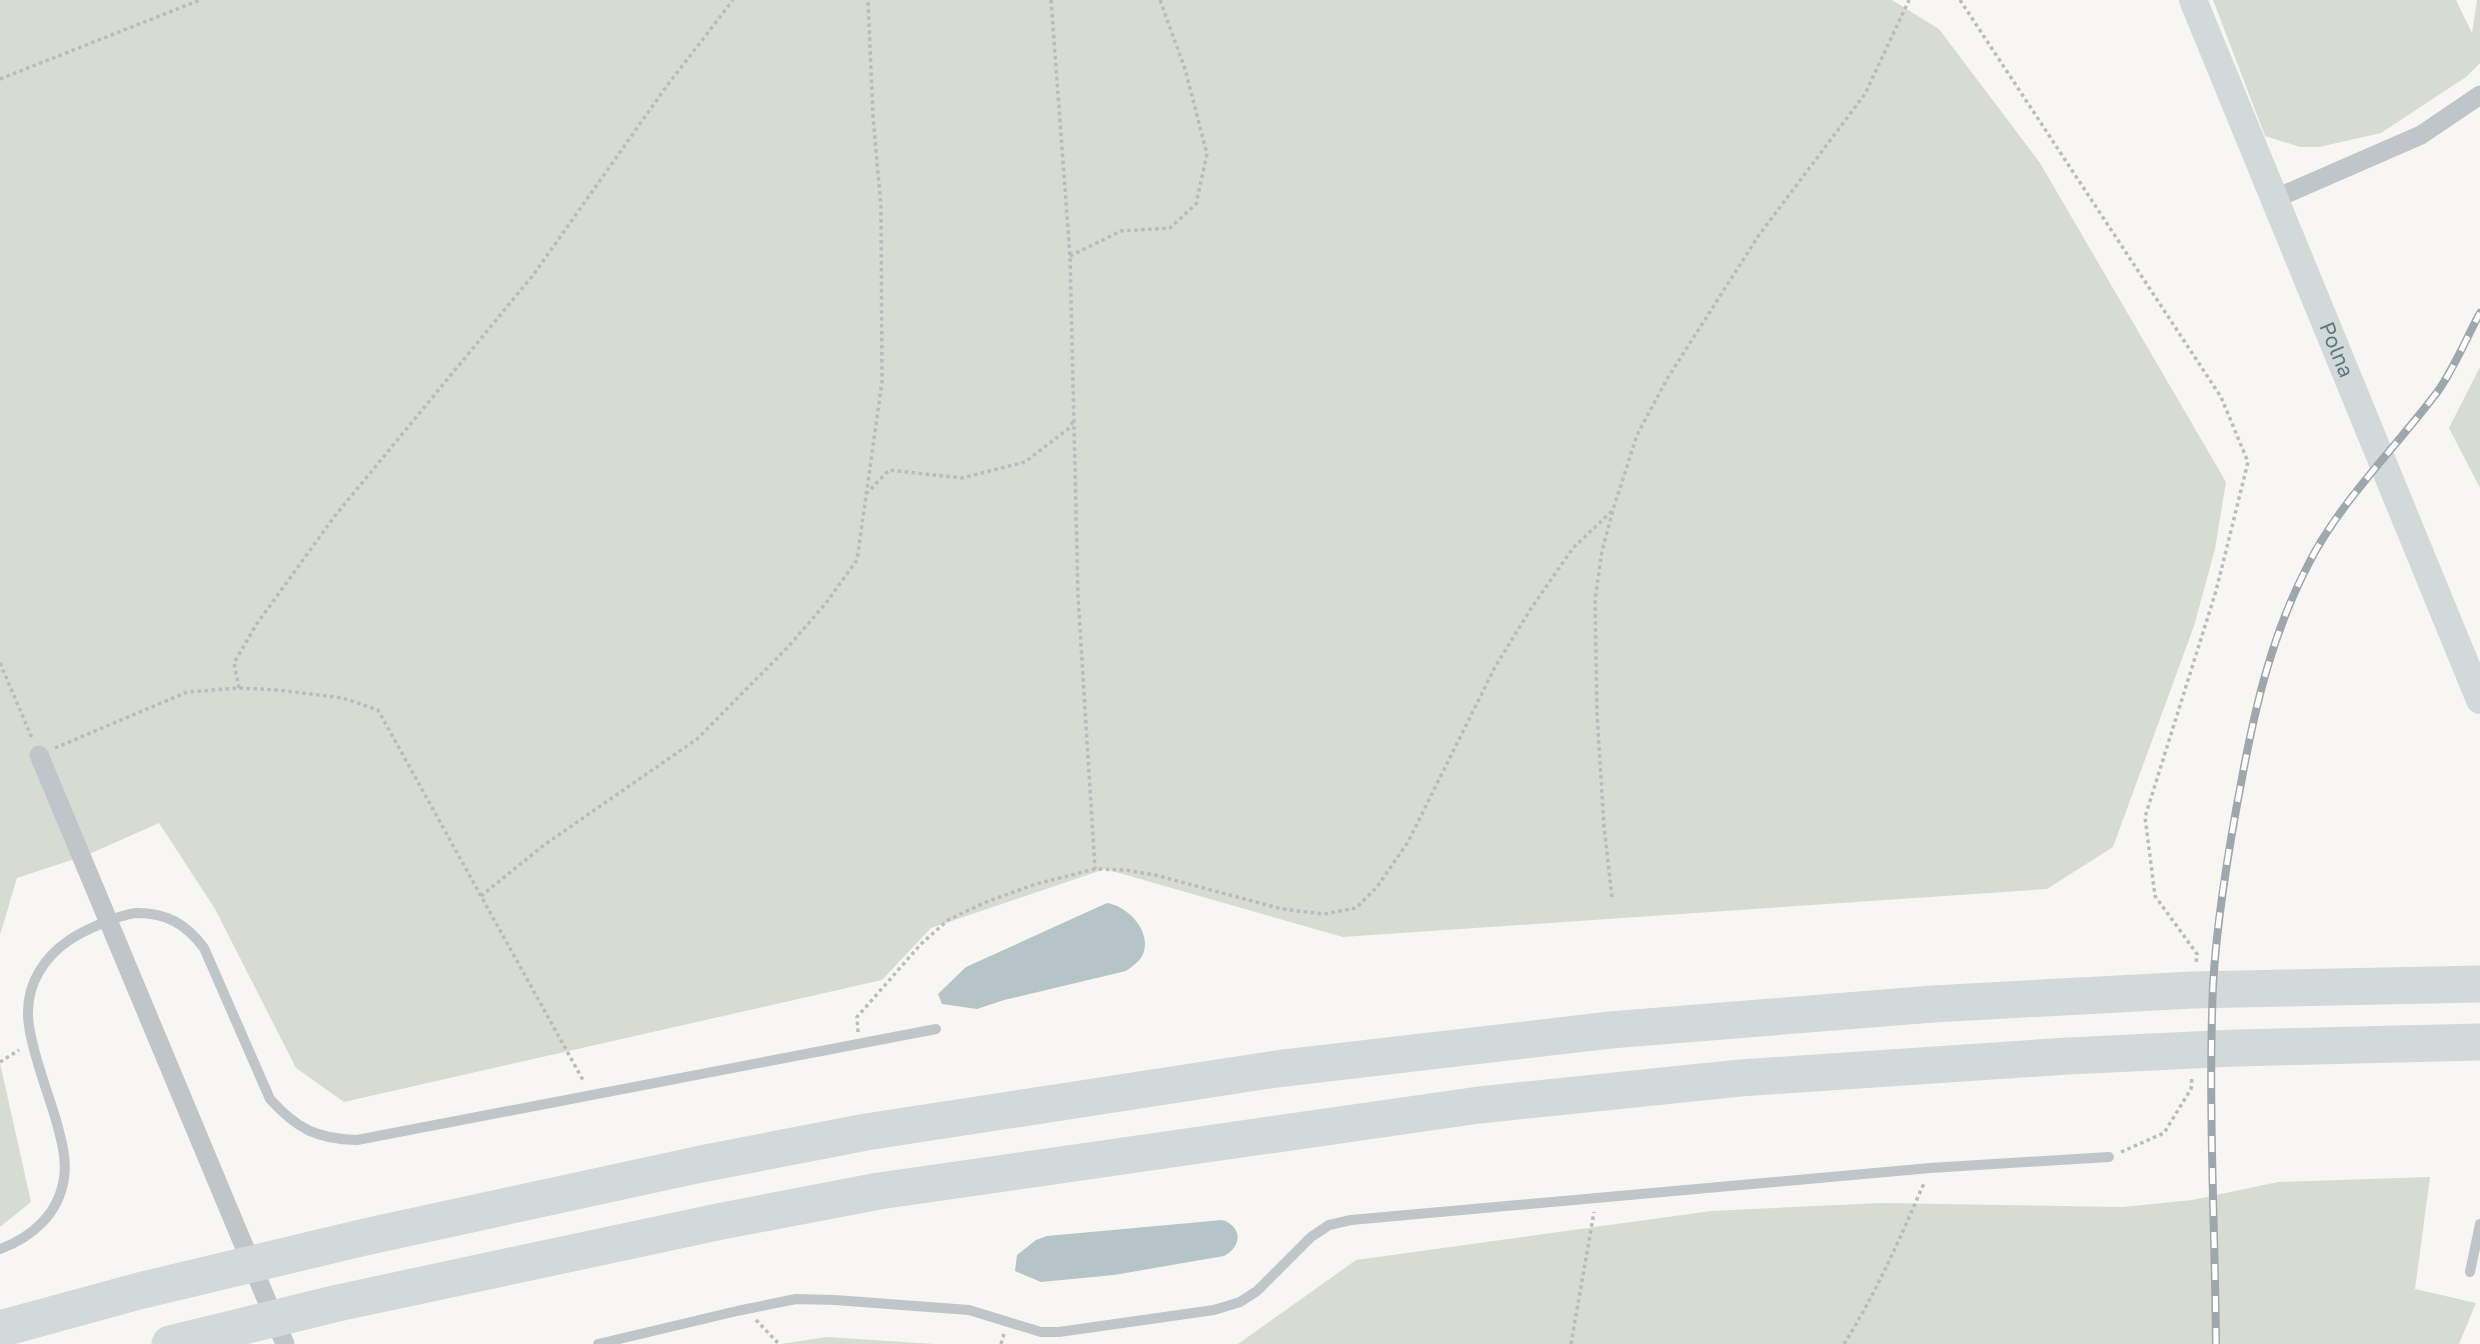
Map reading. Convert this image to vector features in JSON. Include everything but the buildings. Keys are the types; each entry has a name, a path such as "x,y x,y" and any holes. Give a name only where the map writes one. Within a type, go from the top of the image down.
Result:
{"highway":[{"path":"0,1329 139,1291 365,1237 701,1164 866,1132 1276,1069 1611,1030 1933,1004 2194,978 2235,988 2480,984"},
{"path":"170,1344 338,1303 722,1221 879,1191 1479,1105 1740,1078 2068,1056 2190,1063 2236,1048 2480,1042"}],"street":[{"name":"Polna","path":"2193,0 2480,700"},
{"path":"2274,199 2421,135 2480,95"},
{"path":"39,755 285,1344"}],"lane":[{"path":"0,1248 21,1240 49,1216 59,1199 64,1179 66,1162 63,1144 27,1013 32,987 42,964 53,951 74,936 133,913 159,914 177,920 192,932 204,948 270,1099 295,1123 322,1136 357,1140 936,1029"},
{"path":"598,1344 796,1299 970,1310 1041,1332 1059,1332 1214,1310 1240,1302 1257,1291 1311,1237 1340,1223 1930,1168 2109,1157"},
{"path":"2470,1272 2480,1224"}],"path":[{"path":"0,79 200,0"},
{"path":"239,688 234,663 256,625 334,517 534,274 666,87 733,0"},
{"path":"481,896 544,845 697,739 789,647 858,560 882,382 881,207 873,117 868,0"},
{"path":"1051,0 1070,256 1076,417 1078,596 1094,869"},
{"path":"1070,256 1121,231 1170,228 1196,204 1207,154 1185,69 1160,0"},
{"path":"1612,897 1597,713 1595,600 1602,551 1637,435 1667,379 1759,235 1865,94 1909,0"},
{"path":"1960,0 2221,397 2248,463 2216,591 2145,817 2155,896 2197,954 2194,978"},
{"path":"865,495 889,470 962,478 1025,462 1068,429 1076,417"},
{"path":"859,1044 857,1017 921,944 948,920 986,902 1036,884 1094,869 1125,870 1155,875 1282,909 1324,914 1356,908 1377,887 1408,842 1495,667 1532,607 1573,548 1613,510"},
{"path":"0,663 39,755 187,692 239,688 342,698 378,710 592,1095"},
{"path":"0,1062 33,1041"},
{"path":"2109,1157 2164,1133 2191,1089 2190,1063"},
{"path":"1844,1344 1898,1245 1930,1168"},
{"path":"1572,1344 1596,1198"},
{"path":"746,1309 779,1344"}],"shaded area":[{"path":"0,0 1892,0 1939,29 2040,163 2226,482 2215,549 2194,626 2113,847 2047,889 1343,937 1105,869 931,928 882,980 344,1102 296,1068 215,909 159,823 87,855 17,878 0,935"},
{"path":"2213,0 2456,0 2472,33 2477,0 2480,0 2480,63 2466,77 2381,133 2319,147 2300,147 2265,136"},
{"path":"2480,367 2480,488 2449,428"},
{"path":"1107,903 1129,914 1144,935 1143,954 1126,971 977,1009 942,1004 938,994 966,967"},
{"path":"0,1063 31,1202 0,1227"},
{"path":"2430,1177 2415,1289 2476,1303 2459,1344 1238,1344 1356,1260 1711,1211 1880,1203 2123,1207 2192,1200 2278,1182"},
{"path":"1222,1220 1233,1227 1238,1236 1235,1247 1224,1256 1114,1275 1041,1282 1015,1271 1017,1255 1036,1240 1047,1236"},
{"path":"827,1337 935,1344 781,1344"}],"railway":[{"path":"2216,1344 2211,1120 2213,985 2228,855 2260,695 2285,615 2321,541 2352,497 2438,391 2480,313"}]}
